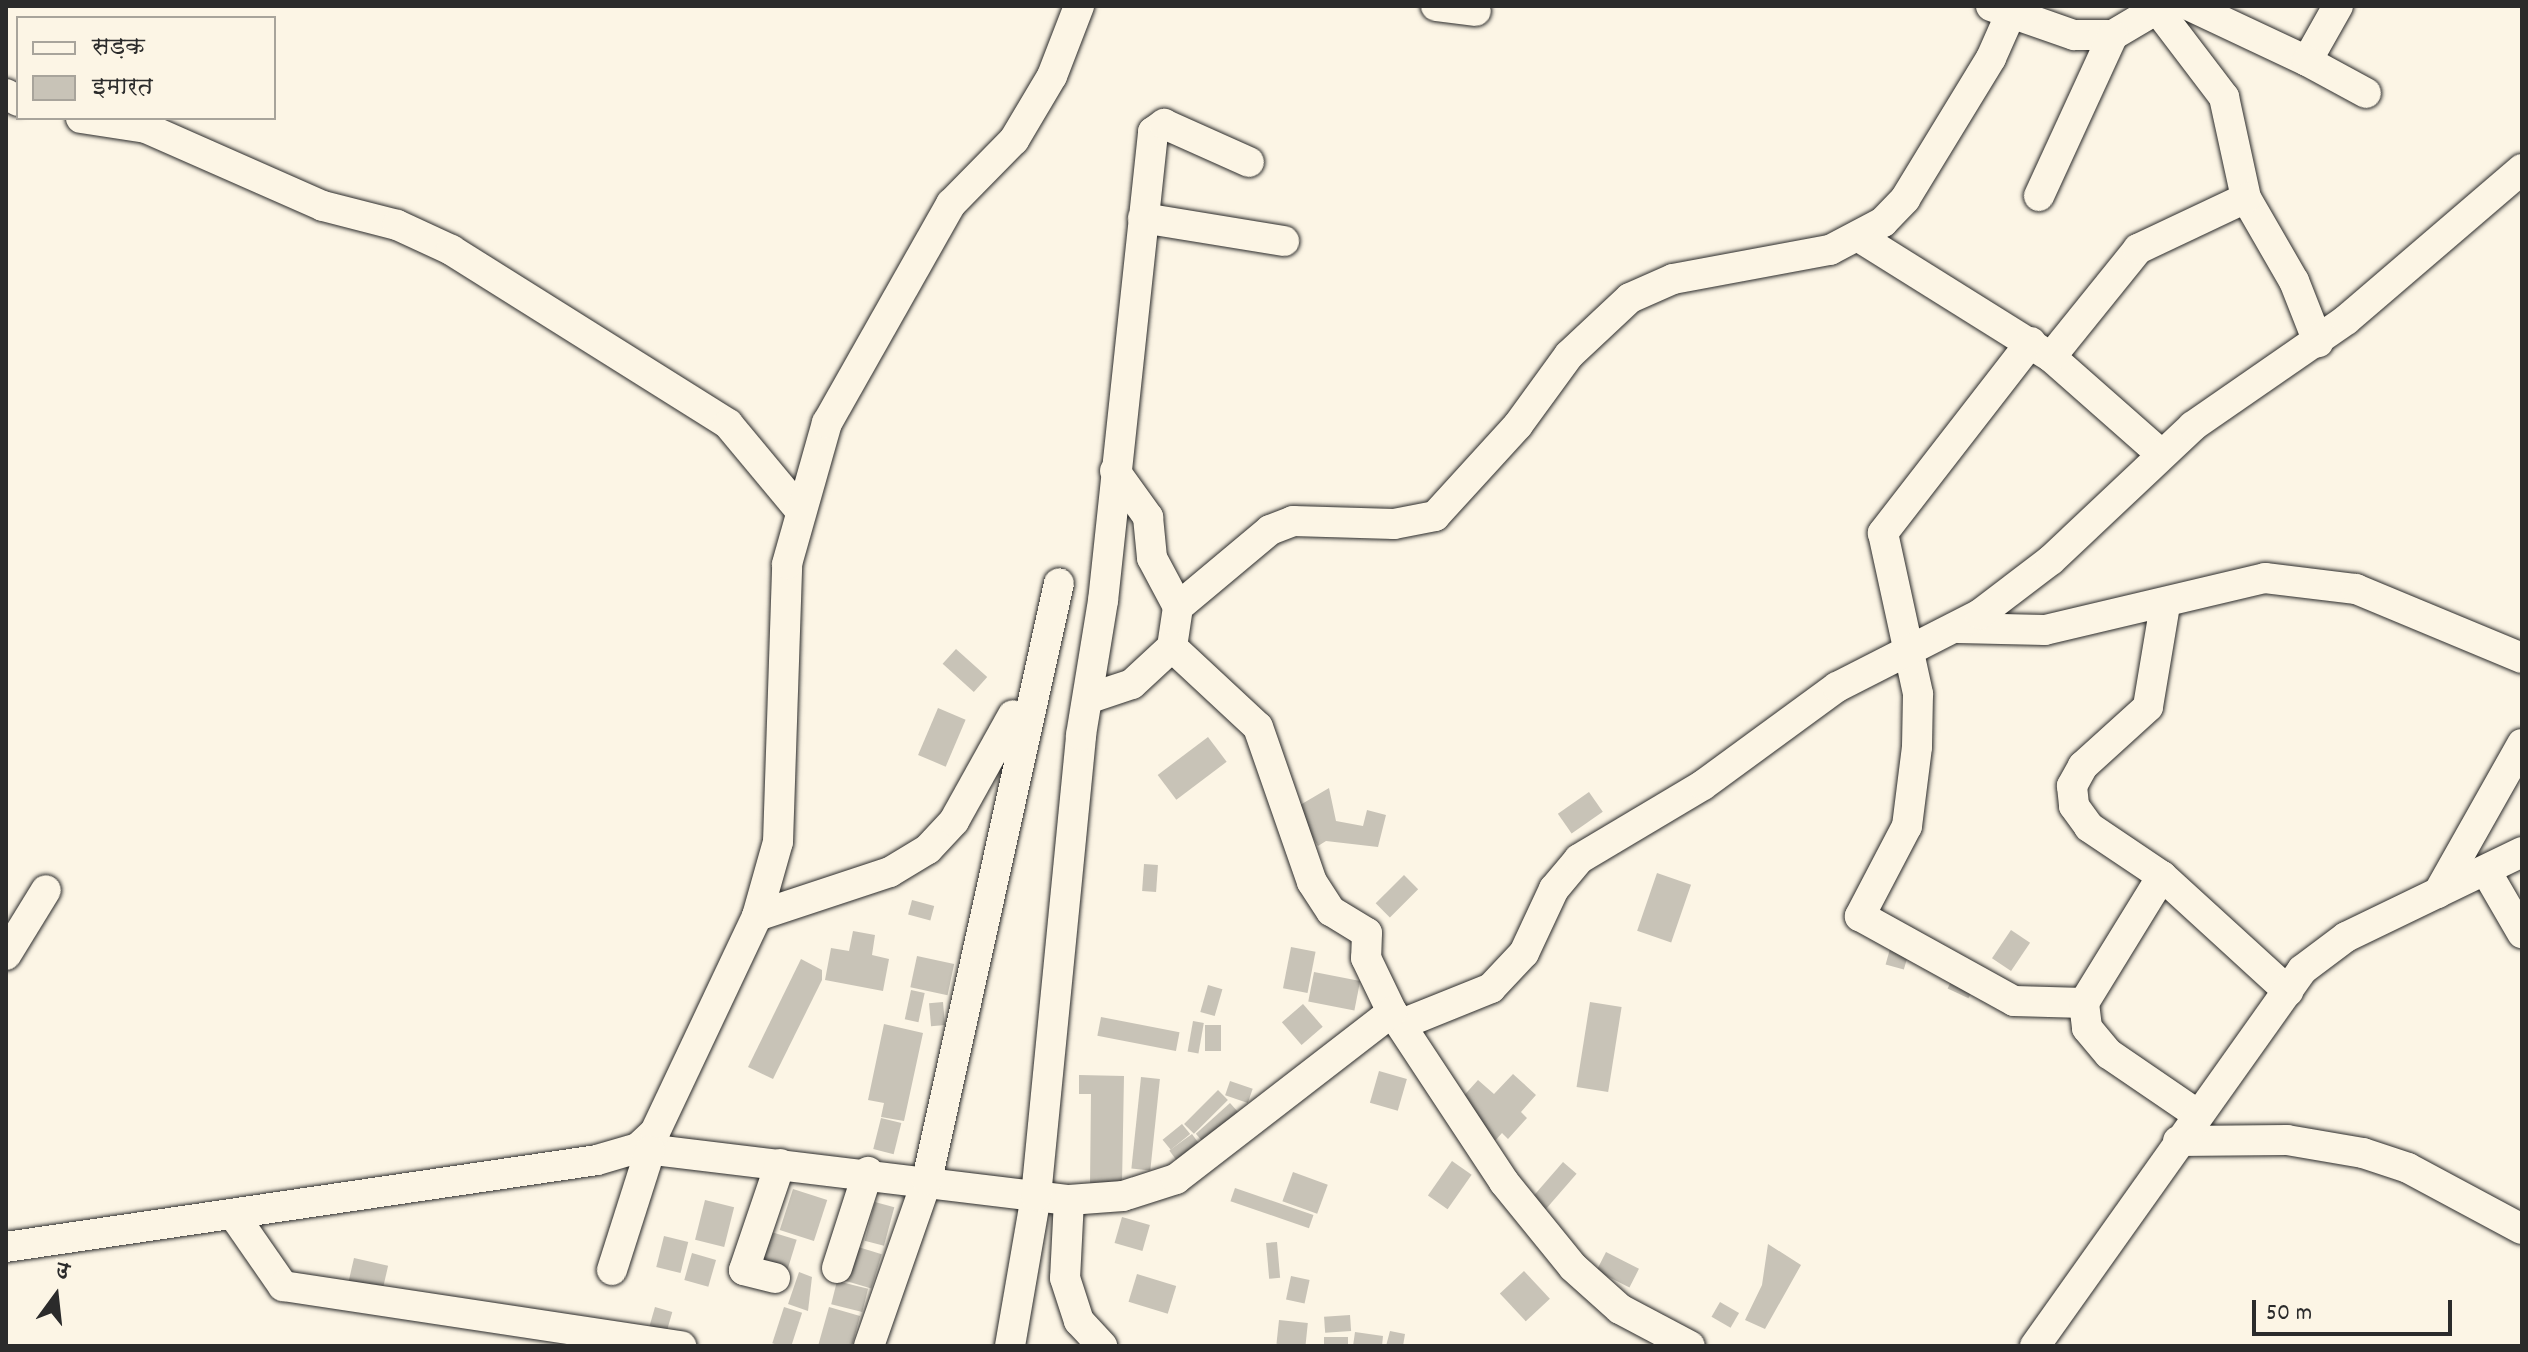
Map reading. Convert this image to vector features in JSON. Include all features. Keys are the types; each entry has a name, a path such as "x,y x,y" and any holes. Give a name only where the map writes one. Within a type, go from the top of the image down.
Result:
{"street":[{"path":"612,1270 644,1150 664,1117 757,916 778,842 787,564 798,508 835,410 951,204 1021,127 1052,76 1079,6"},
{"path":"1436,6 1476,11"},
{"path":"2190,6 2307,61 2366,93"},
{"path":"2307,61 2338,6"},
{"path":"1178,607 1270,530 1293,521 1394,524 1435,516 1518,425 1569,355 1630,298 1673,279 1790,260 1859,237 1905,199 2006,10 2074,35 2113,35 2159,8 2224,97 2246,198 2294,281 2318,342"},
{"path":"2039,196 2113,35"},
{"path":"94,120 146,128 323,206 397,225 451,250 728,424 798,508"},
{"path":"1010,1346 1036,1196 1081,735 1090,698 1153,132 1164,124 1249,162"},
{"path":"8,1243 233,1214 644,1150 868,1172 1069,1200 1123,1196 1176,1179 1397,1018 1464,1001 1510,972 1554,889 1598,844 1703,785 1837,687 1906,649 1958,628 2051,560 2161,454 2318,342 2522,169"},
{"path":"2084,1003 2014,1001 1860,916 1907,826 1918,694 1883,533 2041,350 2138,249 2246,198"},
{"path":"1143,218 1284,241"},
{"path":"1859,237 2041,350 2161,454"},
{"path":"1090,698 1132,684 1172,647 1178,607 1152,558 1148,517 1115,471"},
{"path":"1958,628 2045,630 2165,605 2234,581 2311,582 2402,605 2522,658"},
{"path":"869,1346 927,1180 1024,717 1059,583"},
{"path":"2165,605 2148,707 2072,786 2074,806 2089,827 2162,876 2288,991"},
{"path":"1172,647 1258,727 1312,882 1331,911 1367,933 1366,958 1397,1018 1504,1182 1573,1267 1620,1309 1690,1346"},
{"path":"757,916 920,856 954,821 1024,717"},
{"path":"1024,717 1081,735"},
{"path":"2438,893 2522,744"},
{"path":"2035,1346 2197,1114 2288,991 2323,951 2522,852"},
{"path":"2486,871 2522,933"},
{"path":"2162,876 2084,1003 2087,1028 2109,1054 2197,1114"},
{"path":"6,955 46,890"},
{"path":"2178,1141 2287,1140 2363,1153 2408,1168 2522,1229"},
{"path":"775,1278 744,1270 780,1164"},
{"path":"837,1268 868,1172"},
{"path":"1069,1200 1065,1278 1079,1321 1102,1346"},
{"path":"233,1214 283,1286 682,1346"}],"building":[{"path":"956,649 987,677 974,692 943,664"},
{"path":"938,708 966,720 946,767 918,755"},
{"path":"1208,737 1227,762 1176,800 1158,775"},
{"path":"1329,788 1336,821 1363,826 1367,810 1386,815 1378,847 1326,841 1318,846 1295,808"},
{"path":"1589,792 1603,812 1572,833 1558,814"},
{"path":"1144,864 1158,865 1156,892 1142,891"},
{"path":"1657,873 1691,885 1671,942 1637,931"},
{"path":"1404,875 1418,889 1390,917 1376,903"},
{"path":"912,900 934,906 930,920 908,914"},
{"path":"2011,930 2030,943 2011,971 1992,958"},
{"path":"853,931 875,935 872,955 889,959 883,991 825,980 831,948 849,951"},
{"path":"1291,947 1316,952 1308,993 1283,988"},
{"path":"1890,949 1908,954 1904,970 1886,964"},
{"path":"917,956 954,964 948,995 910,987"},
{"path":"801,959 822,970 822,980 773,1079 748,1067"},
{"path":"1314,972 1360,981 1354,1010 1308,1001"},
{"path":"1954,975 1975,985 1969,998 1948,989"},
{"path":"1208,985 1222,989 1215,1016 1200,1012"},
{"path":"911,990 925,993 918,1022 905,1019"},
{"path":"943,1002 945,1025 931,1026 929,1003"},
{"path":"1590,1002 1622,1007 1608,1092 1577,1087"},
{"path":"1303,1004 1323,1027 1302,1045 1282,1022"},
{"path":"1101,1017 1180,1032 1176,1051 1097,1036"},
{"path":"1193,1021 1204,1023 1198,1053 1188,1052"},
{"path":"884,1024 923,1033 904,1121 881,1117 884,1103 868,1100"},
{"path":"1205,1025 1221,1025 1221,1051 1205,1051"},
{"path":"1379,1071 1407,1079 1398,1111 1370,1103"},
{"path":"1513,1074 1536,1095 1521,1112 1527,1118 1508,1139 1502,1133 1494,1142 1459,1101 1478,1080 1494,1094"},
{"path":"1079,1075 1124,1076 1122,1185 1090,1184 1091,1094 1079,1094"},
{"path":"1141,1077 1160,1079 1150,1170 1131,1168"},
{"path":"1230,1081 1253,1089 1248,1103 1225,1095"},
{"path":"1218,1090 1228,1100 1194,1134 1184,1124"},
{"path":"1230,1103 1240,1114 1206,1145 1196,1134"},
{"path":"881,1118 901,1123 894,1154 873,1149"},
{"path":"1182,1124 1190,1134 1171,1150 1163,1140"},
{"path":"1192,1134 1200,1145 1178,1162 1169,1150"},
{"path":"1452,1161 1472,1175 1448,1209 1428,1195"},
{"path":"1563,1162 1577,1174 1542,1213 1529,1201"},
{"path":"1293,1172 1328,1185 1317,1214 1282,1201"},
{"path":"1235,1188 1313,1215 1309,1228 1230,1201"},
{"path":"793,1189 827,1200 814,1241 780,1230"},
{"path":"705,1200 734,1207 724,1247 695,1240"},
{"path":"875,1202 894,1207 884,1246 865,1241"},
{"path":"1122,1217 1150,1225 1142,1251 1115,1243"},
{"path":"768,1231 797,1240 787,1271 758,1263"},
{"path":"664,1236 688,1242 681,1273 656,1267"},
{"path":"1277,1242 1280,1278 1269,1279 1266,1243"},
{"path":"1768,1244 1801,1265 1765,1329 1745,1320 1762,1285"},
{"path":"855,1246 882,1254 871,1289 844,1280"},
{"path":"1606,1252 1639,1269 1629,1288 1596,1271"},
{"path":"692,1253 716,1260 708,1287 684,1280"},
{"path":"354,1258 388,1266 381,1297 347,1289"},
{"path":"1524,1271 1550,1299 1526,1321 1500,1294"},
{"path":"799,1272 812,1277 808,1311 788,1304"},
{"path":"1137,1274 1176,1286 1168,1314 1129,1302"},
{"path":"1291,1276 1310,1280 1305,1303 1286,1299"},
{"path":"837,1281 868,1289 862,1312 831,1304"},
{"path":"1720,1302 1739,1313 1731,1328 1712,1317"},
{"path":"655,1307 672,1312 666,1334 649,1329"},
{"path":"784,1307 802,1313 791,1346 772,1343"},
{"path":"829,1307 860,1316 852,1346 818,1346"},
{"path":"1350,1315 1351,1331 1325,1333 1324,1317"},
{"path":"1279,1320 1308,1323 1305,1346 1276,1344"},
{"path":"1390,1331 1405,1334 1403,1346 1386,1346"},
{"path":"1355,1332 1383,1336 1382,1346 1353,1346"},
{"path":"1324,1337 1348,1337 1348,1346 1324,1346"}]}
